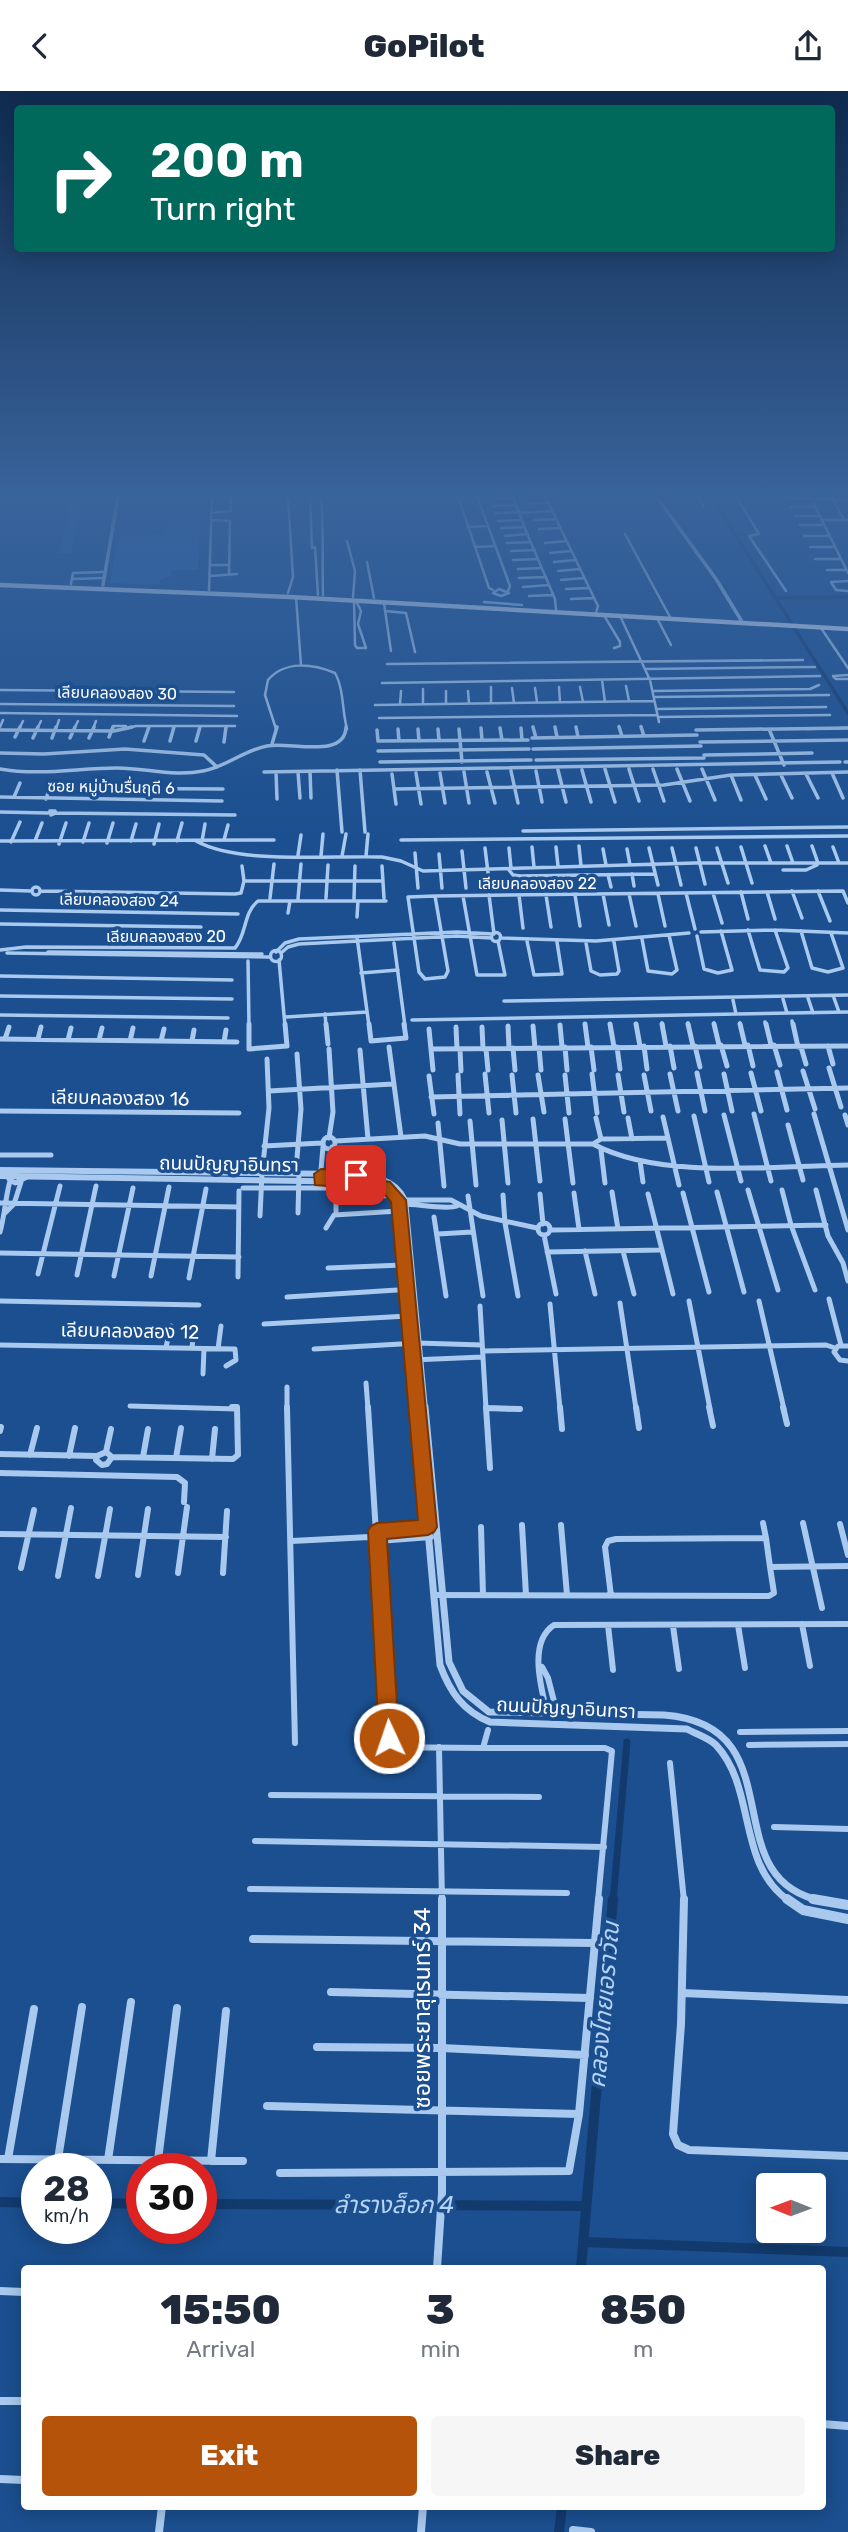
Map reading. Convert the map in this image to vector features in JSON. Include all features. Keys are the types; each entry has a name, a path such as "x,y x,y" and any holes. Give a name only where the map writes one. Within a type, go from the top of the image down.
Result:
{"main road":[{"path":"506,610 782,624"},
{"path":"556,610 605,617 848,627"},
{"path":"805,625 821,628 848,627"}],"street":[{"path":"297,610 301,665"},
{"path":"355,610 354,629 358,636 355,647 366,648 360,629 360,610"},
{"path":"595,615 596,610"},
{"path":"666,610 670,617"},
{"path":"735,610 741,620"},
{"path":"391,651 385,611 407,613 415,652"},
{"path":"622,616 650,680 658,718 665,736"},
{"path":"605,617 620,642 620,646 614,648"},
{"path":"658,620 671,645"},
{"path":"821,628 848,669"},
{"path":"354,629 360,629"},
{"path":"387,664 803,660"},
{"path":"0,769 42,773 106,768 186,773 217,767 271,744 322,747 337,744 345,736 347,723 341,706 338,677 323,668 301,665 283,668 267,681 265,698 278,726 271,744"},
{"path":"645,669 815,667"},
{"path":"382,683 820,677"},
{"path":"602,680 605,702"},
{"path":"653,691 810,689 819,685"},
{"path":"626,686 629,701"},
{"path":"491,687 491,703"},
{"path":"559,687 560,702"},
{"path":"580,687 583,702"},
{"path":"512,688 514,703"},
{"path":"535,688 537,702"},
{"path":"0,689 234,692"},
{"path":"423,689 423,704"},
{"path":"400,704 401,691"},
{"path":"446,691 446,703"},
{"path":"468,691 469,703"},
{"path":"377,698 376,705 829,695"},
{"name":"เลียบคลองสอง 30","path":"0,704 234,706"},
{"path":"658,718 826,707"},
{"path":"0,713 237,716"},
{"path":"379,718 830,715"},
{"path":"4,720 0,728 18,730 92,730 113,726 235,726"},
{"path":"15,737 23,720"},
{"path":"52,738 59,720"},
{"path":"33,738 41,721"},
{"path":"70,738 78,721"},
{"path":"89,738 96,721"},
{"path":"109,737 113,726"},
{"path":"144,741 149,726"},
{"path":"170,741 174,726"},
{"path":"196,741 200,726"},
{"path":"224,742 226,726"},
{"path":"576,726 578,737"},
{"path":"598,726 600,737"},
{"path":"619,726 618,747 623,767"},
{"path":"641,726 644,736"},
{"path":"684,726 687,736"},
{"path":"532,738 533,727"},
{"path":"555,727 557,737"},
{"path":"481,728 482,740"},
{"path":"500,728 502,740"},
{"path":"521,728 522,740"},
{"path":"377,730 378,741 419,741 687,736 696,733 769,729 848,728"},
{"path":"398,729 399,741"},
{"path":"418,729 419,741"},
{"path":"438,729 439,740"},
{"path":"458,729 469,803"},
{"path":"769,729 784,765"},
{"path":"379,751 848,740"},
{"path":"0,753 44,754 125,749 204,755 217,767"},
{"path":"380,762 812,753"},
{"path":"264,772 463,771 840,762"},
{"path":"605,769 615,801"},
{"path":"629,769 639,801"},
{"path":"653,769 664,801"},
{"path":"677,769 690,801"},
{"path":"702,769 715,800"},
{"path":"360,770 366,856"},
{"path":"558,770 566,802"},
{"path":"582,770 591,802"},
{"path":"310,771 311,798"},
{"path":"337,771 344,833 342,856"},
{"path":"512,771 518,803"},
{"path":"536,771 542,802"},
{"path":"275,772 276,799"},
{"path":"298,772 300,798"},
{"path":"487,772 495,803"},
{"path":"394,789 659,785 731,775 848,772"},
{"path":"392,773 396,804"},
{"path":"416,773 421,804"},
{"path":"440,773 445,803"},
{"path":"832,773 843,798"},
{"path":"806,774 818,797"},
{"path":"731,775 741,800"},
{"path":"755,775 766,799"},
{"path":"781,775 792,798"},
{"path":"14,797 20,783"},
{"path":"46,799 52,788 223,789"},
{"path":"98,799 102,788"},
{"path":"199,800 201,789"},
{"name":"ซอย หมู่บ้านรื่นฤดี 6","path":"0,797 222,801"},
{"path":"0,812 51,815 235,815"},
{"path":"177,841 184,814"},
{"path":"10,843 20,822"},
{"path":"36,841 42,823"},
{"path":"60,843 66,823"},
{"path":"83,842 89,823"},
{"path":"107,842 113,823"},
{"path":"131,841 136,824"},
{"path":"154,842 159,824"},
{"path":"198,842 205,824"},
{"path":"224,840 228,825"},
{"path":"523,831 848,827"},
{"path":"321,856 323,834"},
{"path":"10,843 274,840 275,835"},
{"path":"298,855 301,835"},
{"path":"401,840 848,835"},
{"path":"0,843 177,841 198,842 237,853 366,856 401,861 416,870 511,871 536,876 654,874"},
{"path":"579,846 581,866"},
{"path":"765,846 771,863"},
{"path":"787,846 793,863"},
{"path":"812,846 818,863"},
{"path":"532,847 534,867"},
{"path":"556,847 558,866"},
{"path":"741,847 752,883"},
{"path":"833,847 839,863"},
{"path":"485,848 493,935"},
{"path":"509,848 513,885"},
{"path":"649,848 658,885"},
{"path":"673,848 681,885"},
{"path":"696,848 705,884"},
{"path":"718,848 728,883"},
{"path":"603,849 606,865"},
{"path":"627,849 630,865"},
{"path":"462,851 466,888"},
{"path":"415,852 418,888"},
{"path":"439,854 442,888"},
{"path":"511,871 534,867 699,863 848,864"},
{"path":"270,898 274,864"},
{"path":"298,899 301,864"},
{"path":"783,870 806,870 817,865 848,864"},
{"path":"326,898 328,865"},
{"path":"0,890 31,891 37,888 41,891 235,894 241,893 244,881 242,866"},
{"path":"355,866 357,917"},
{"path":"244,881 382,881 382,866"},
{"path":"632,874 634,886"},
{"path":"584,875 586,887"},
{"path":"608,875 611,887"},
{"path":"536,876 537,887"},
{"path":"560,876 562,886"},
{"name":"เลียบคลองสอง 20","path":"0,951 26,947 235,948 240,943 253,904 264,901 385,899 382,881"},
{"path":"792,891 802,918"},
{"path":"818,891 830,921"},
{"path":"666,894 844,891 848,903"},
{"name":"เลียบคลองสอง 22","path":"408,897 489,892 519,895 666,894"},
{"path":"741,892 748,919"},
{"path":"767,892 775,919"},
{"path":"686,893 695,929 701,932 775,930 848,933"},
{"path":"713,893 722,923"},
{"path":"603,894 609,925"},
{"path":"629,894 636,926"},
{"path":"658,894 665,926"},
{"path":"463,895 478,975 505,975 500,939"},
{"path":"519,895 523,928"},
{"path":"546,895 551,927"},
{"path":"575,895 580,926"},
{"path":"408,897 412,936 421,976 425,979 448,975 435,896"},
{"path":"288,913 290,901"},
{"name":"เลียบคลองสอง 24","path":"0,910 238,914"},
{"path":"0,924 201,927"},
{"path":"689,933 695,929"},
{"path":"748,930 758,968 762,972 784,972 788,968 775,930"},
{"path":"697,936 704,969 710,972 729,972 732,969 722,931"},
{"path":"801,931 812,968 836,972 843,968 831,933"},
{"path":"697,936 701,932"},
{"path":"269,956 294,944 412,936 493,935 500,939 557,943 614,942 689,933 697,936"},
{"path":"642,939 648,971 671,974 677,970 669,935"},
{"path":"357,939 370,1041 406,1038 394,943"},
{"path":"527,940 534,975 543,977 562,974 557,943"},
{"path":"586,943 592,973 613,975 619,971 614,942"},
{"path":"0,951 269,956 279,960"},
{"path":"279,952 284,957 279,960"},
{"path":"248,961 249,1049 287,1046 279,960"},
{"path":"361,973 398,970"},
{"path":"0,977 232,980"},
{"path":"504,1002 848,995"},
{"path":"0,996 232,999"},
{"path":"758,998 761,1014"},
{"path":"808,998 813,1013"},
{"path":"834,998 839,1012"},
{"path":"783,999 787,1013"},
{"path":"682,1000 686,1015"},
{"path":"707,1000 711,1015"},
{"path":"733,1000 736,1014"},
{"path":"636,1001 640,1016"},
{"path":"659,1001 661,1016"},
{"path":"565,1002 567,1017"},
{"path":"588,1002 591,1017"},
{"path":"612,1002 614,1017"},
{"path":"517,1003 519,1018"},
{"path":"540,1003 542,1018"},
{"path":"446,1010 446,1020"},
{"path":"286,1017 367,1012"},
{"path":"412,1020 848,1012"},
{"path":"321,1177 323,1145 329,1138 333,1112 325,1014"},
{"path":"0,1015 228,1018"},
{"path":"792,1021 806,1064"},
{"path":"765,1022 780,1065"},
{"path":"662,1023 674,1068"},
{"path":"688,1023 700,1067"},
{"path":"714,1023 727,1066"},
{"path":"740,1023 753,1066"},
{"path":"585,1024 601,1139"},
{"path":"610,1024 621,1094 632,1139"},
{"path":"636,1024 642,1046 651,1111"},
{"path":"559,1025 569,1113"},
{"path":"508,1026 516,1113"},
{"path":"533,1026 544,1112"},
{"path":"9,1027 3,1039 237,1042"},
{"path":"38,1039 41,1027"},
{"path":"456,1027 460,1114"},
{"path":"482,1027 489,1113"},
{"path":"68,1040 71,1028"},
{"path":"99,1040 102,1028"},
{"path":"130,1041 133,1028"},
{"path":"161,1041 164,1029"},
{"path":"429,1029 433,1114"},
{"path":"192,1041 194,1030"},
{"path":"224,1042 226,1030"},
{"path":"431,1049 848,1046"},
{"path":"389,1047 401,1137"},
{"path":"828,1047 841,1107"},
{"path":"360,1050 368,1139"},
{"path":"297,1054 301,1089 297,1158"},
{"path":"263,1164 269,1091 267,1059"},
{"path":"803,1071 848,1230"},
{"path":"777,1072 787,1110"},
{"path":"670,1073 678,1111"},
{"path":"696,1073 705,1111"},
{"path":"751,1073 761,1111"},
{"path":"724,1074 732,1111"},
{"path":"269,1091 393,1084"},
{"path":"431,1097 809,1091 848,1088"},
{"name":"เลียบคลองสอง 16","path":"0,1111 239,1113"},
{"path":"754,1114 771,1181"},
{"path":"724,1115 741,1181"},
{"path":"845,1115 848,1125"},
{"path":"694,1116 709,1182"},
{"path":"663,1117 679,1185"},
{"path":"533,1119 540,1181"},
{"path":"565,1119 573,1183"},
{"path":"502,1120 508,1183"},
{"path":"470,1121 476,1185"},
{"path":"438,1122 444,1186"},
{"path":"788,1125 803,1180"},
{"path":"264,1146 296,1143 323,1145 425,1136 440,1140 504,1144 593,1144 601,1139 667,1138"},
{"path":"329,1138 334,1144 333,1181 336,1211"},
{"path":"593,1144 601,1150 673,1167 848,1164"},
{"path":"601,1150 605,1183"},
{"path":"0,1155 51,1155"},
{"path":"640,1161 643,1182"},
{"name":"ถนนปัญญาอินทรา","path":"0,1170 6,1176 29,1173 299,1173 333,1181 385,1186 400,1203 438,1594 440,1665 450,1691 469,1712 490,1722 687,1729 711,1738 724,1753 733,1770 755,1860 766,1881 793,1906 822,1916 848,1919"},
{"path":"0,1232 5,1213 15,1204 21,1182 29,1173"},
{"name":"ถนนปัญญาอินทรา","path":"29,1173 298,1185 321,1177"},
{"path":"260,1216 262,1173"},
{"path":"298,1213 299,1173"},
{"path":"5,1213 1,1203 6,1176 21,1182"},
{"path":"298,1185 333,1181"},
{"path":"238,1277 241,1189 261,1184"},
{"path":"38,1274 60,1186"},
{"path":"77,1275 96,1186"},
{"path":"151,1276 169,1187"},
{"path":"114,1276 133,1188"},
{"path":"189,1277 205,1189"},
{"path":"816,1189 825,1225 848,1281"},
{"path":"748,1190 778,1290"},
{"path":"782,1190 791,1224 815,1290"},
{"path":"612,1192 618,1229"},
{"path":"717,1192 724,1226 744,1292"},
{"path":"574,1193 579,1229"},
{"path":"682,1193 709,1292"},
{"path":"648,1194 673,1294"},
{"path":"503,1195 505,1223 518,1296"},
{"path":"540,1195 543,1224"},
{"path":"468,1196 483,1296"},
{"path":"336,1199 400,1203 437,1203 451,1200 457,1206 505,1223 537,1228 543,1224"},
{"path":"1,1203 239,1207"},
{"path":"326,1228 334,1215 400,1203"},
{"name":"ถนนปัญญาอินทรา","path":"400,1203 403,1265 409,1289 408,1316 414,1344"},
{"path":"437,1203 445,1208 457,1206"},
{"path":"435,1217 446,1296"},
{"path":"543,1224 552,1230"},
{"path":"544,1235 552,1230 579,1229 825,1225"},
{"path":"537,1228 540,1234 544,1235"},
{"path":"438,1234 472,1232"},
{"path":"544,1235 556,1294"},
{"path":"547,1252 660,1250"},
{"path":"585,1251 595,1294"},
{"path":"623,1251 634,1294"},
{"path":"0,1253 239,1257"},
{"path":"328,1268 403,1265"},
{"path":"287,1297 409,1289"},
{"path":"829,1299 841,1346 836,1356 847,1361 848,1369"},
{"path":"0,1301 199,1305"},
{"path":"690,1301 713,1426"},
{"path":"759,1301 787,1424"},
{"path":"620,1303 639,1428"},
{"path":"550,1304 562,1429"},
{"path":"480,1306 490,1468"},
{"path":"264,1324 408,1316"},
{"path":"166,1347 171,1326"},
{"path":"192,1348 194,1326"},
{"path":"218,1349 221,1326"},
{"path":"314,1349 414,1344 483,1351"},
{"name":"เลียบคลองสอง 12","path":"0,1345 166,1347 237,1351 234,1362 226,1366"},
{"path":"415,1359 483,1351 841,1346"},
{"path":"204,1349 204,1374"},
{"path":"366,1383 389,1738"},
{"path":"288,1387 295,1743"},
{"path":"0,1454 212,1459 233,1459 238,1455 237,1408 130,1406"},
{"path":"486,1408 520,1409"},
{"path":"30,1455 37,1428"},
{"path":"69,1456 75,1428"},
{"path":"176,1458 181,1428"},
{"path":"97,1457 96,1461 102,1465 107,1464 111,1429"},
{"path":"143,1457 148,1429"},
{"path":"212,1459 215,1429"},
{"path":"0,1473 182,1479 186,1487 186,1505 178,1573"},
{"path":"58,1576 71,1508"},
{"path":"138,1575 148,1509"},
{"path":"21,1567 34,1510"},
{"path":"98,1576 110,1510"},
{"path":"223,1573 227,1511"},
{"path":"438,1594 769,1596 774,1593 763,1523"},
{"path":"803,1523 822,1608"},
{"path":"840,1524 848,1555"},
{"path":"522,1525 526,1595"},
{"path":"561,1525 567,1595"},
{"path":"369,1537 377,1531 432,1526"},
{"path":"481,1527 483,1595"},
{"path":"0,1534 226,1537"},
{"path":"292,1541 369,1537 378,1541 433,1537"},
{"path":"611,1595 605,1547 608,1541 766,1538"},
{"path":"770,1567 848,1566"},
{"name":"ถนนปัญญาอินทรา","path":"438,1594 449,1662 457,1685 468,1698 489,1711 685,1717 716,1729 731,1747 742,1767 763,1856 773,1873 796,1894 808,1900 848,1905"},
{"path":"802,1624 810,1666"},
{"path":"547,1713 540,1685 540,1641 545,1631 554,1625 848,1624"},
{"path":"608,1625 614,1670"},
{"path":"738,1625 745,1668"},
{"path":"673,1626 679,1669"},
{"path":"542,1667 548,1678 557,1713"},
{"path":"483,1748 488,1730"},
{"path":"740,1732 848,1731"},
{"path":"749,1745 848,1744"},
{"path":"279,2173 564,2173 569,2171 572,2164 612,1751 605,1748 368,1747"},
{"name":"ซอยพระยาสุเรนทร์ 34","path":"437,2265 442,2173 442,1796 439,1748"},
{"path":"670,1763 685,1906 673,2134 678,2145 689,2150 848,2156"},
{"path":"271,1795 539,1797"},
{"path":"774,1827 848,1829"},
{"path":"255,1841 604,1847"},
{"path":"250,1889 567,1893"},
{"path":"253,1939 595,1943"},
{"path":"331,1993 590,1998"},
{"path":"682,1993 848,2000"},
{"path":"109,2153 131,2002"},
{"path":"59,2153 82,2007"},
{"path":"159,2153 177,2008"},
{"path":"4,2159 34,2009"},
{"path":"212,2153 226,2011"},
{"path":"317,2047 441,2048 584,2055"},
{"path":"267,2106 579,2113"},
{"path":"217,2161 243,2161"},
{"path":"0,2291 21,2292"},
{"path":"0,2401 21,2401"},
{"path":"826,2424 848,2425"},
{"path":"0,2479 21,2480"},
{"path":"159,2532 162,2510"},
{"path":"421,2532 422,2510"},
{"path":"573,2530 591,2532"}],"waterway":[{"path":"783,610 848,713"},
{"name":"คลองไทยเอราวัณ","path":"613,1901 627,1742"},
{"name":"คลองไทยเอราวัณ","path":"583,2242 613,1899"},
{"name":"ลำรางล็อก 4","path":"0,2202 21,2203"},
{"name":"ลำรางล็อก 4","path":"112,2203 126,2204"},
{"name":"ลำรางล็อก 4","path":"217,2204 586,2206"},
{"name":"คลองไทยเอราวัณ","path":"581,2265 583,2242"},
{"path":"583,2242 848,2252"},
{"name":"คลองไทยเอราวัณ","path":"559,2532 562,2510"}],"route":[{"path":"356,1175 321,1174 320,1181 368,1182 385,1186 393,1191 398,1200 428,1527 377,1531 389,1738"}]}
